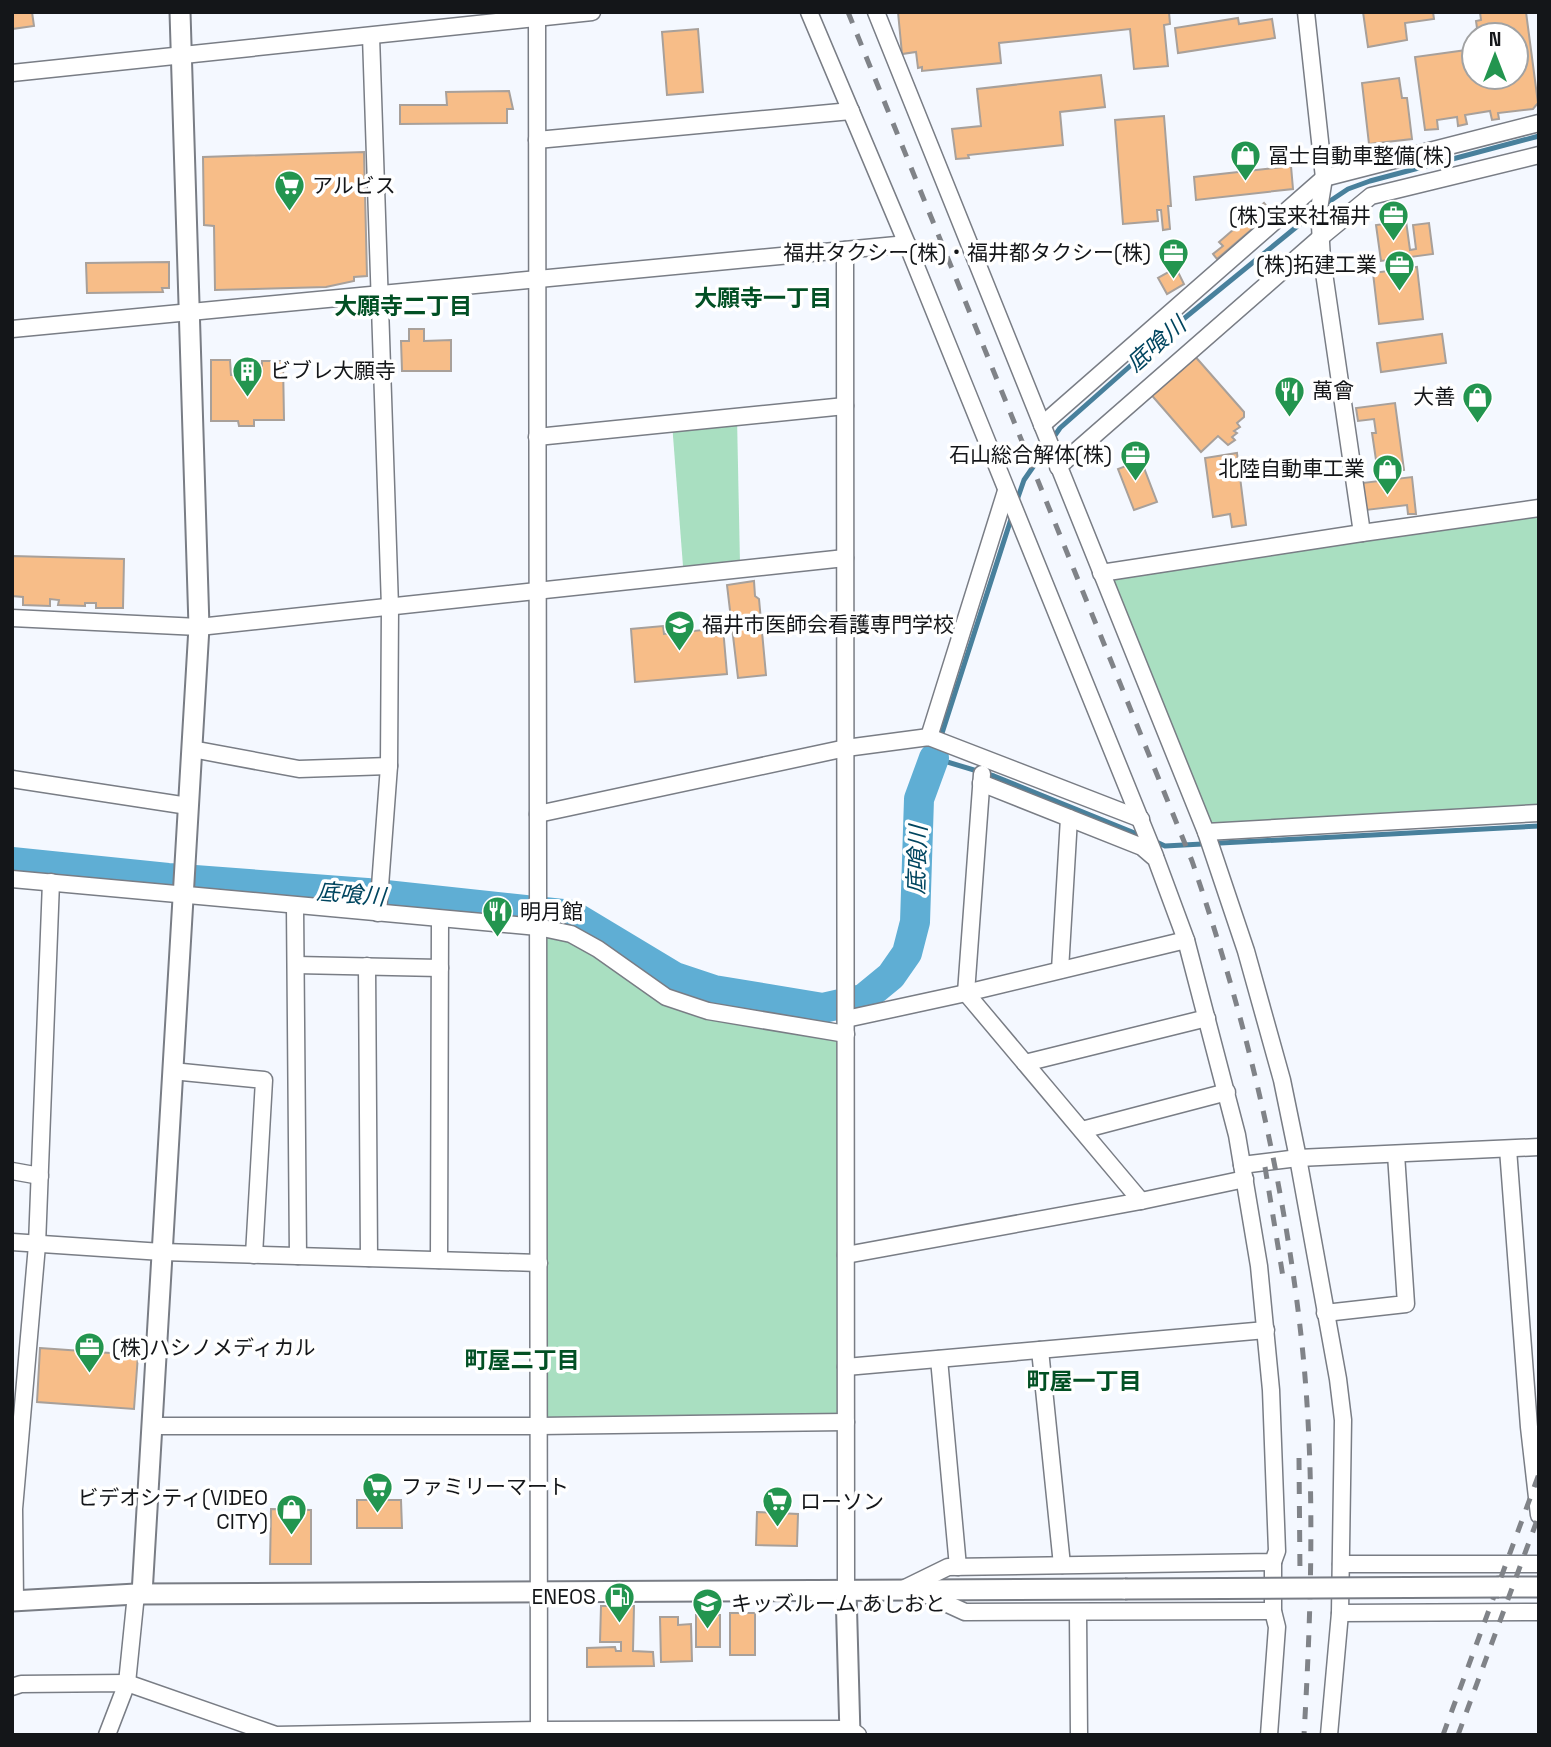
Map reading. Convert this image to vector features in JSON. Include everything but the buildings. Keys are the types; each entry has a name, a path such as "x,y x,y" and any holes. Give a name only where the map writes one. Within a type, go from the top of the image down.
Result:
{"street":[{"path":"107,1735 127,1683 139,1594 152,1426 199,627 180,12"},
{"path":"12,72 371,36 537,15 592,12"},
{"path":"809,12 907,244 1141,819 1186,940 1227,1092 1259,1266 1271,1390 1277,1551 1273,1562 1273,1611 1277,1627 1269,1735"},
{"path":"876,12 1206,832 1269,1030 1298,1158 1343,1420 1340,1613 1329,1735"},
{"path":"1306,12 1324,178 1319,209 1322,259 1362,533"},
{"path":"537,15 539,1732"},
{"path":"371,36 390,607 389,766 378,913"},
{"path":"537,140 851,111"},
{"path":"1042,425 1324,178 1539,123"},
{"path":"1058,467 1371,196 1539,155"},
{"path":"12,329 907,244"},
{"path":"12,1687 21,1684 127,1683 276,1735 852,1733 846,1590 845,250"},
{"path":"537,437 845,406"},
{"path":"929,737 1006,491"},
{"path":"1101,573 1539,508"},
{"path":"12,618 199,627 845,558"},
{"path":"538,814 845,748 929,737 1141,819"},
{"path":"192,749 299,769 389,766"},
{"path":"983,758 967,993 1141,1201"},
{"path":"12,779 188,806"},
{"path":"981,783 1142,848 1156,859"},
{"path":"1206,832 1539,813"},
{"path":"1060,970 1069,818"},
{"path":"12,879 538,927 570,934 598,949 666,997 708,1011 846,1026 967,993 1186,940"},
{"path":"51,882 37,1245 20,1349 13,1509 14,1601 139,1594 1539,1587"},
{"path":"295,906 298,1256"},
{"path":"439,1260 440,919"},
{"path":"296,965 440,968"},
{"path":"367,966 369,1258"},
{"path":"1025,1063 1207,1018"},
{"path":"172,1071 264,1080 254,1255"},
{"path":"1082,1130 1227,1092"},
{"path":"846,1255 1141,1201 1298,1158 1539,1147"},
{"path":"1508,1149 1529,1427 1539,1515"},
{"path":"1325,1313 1406,1304 1396,1154"},
{"path":"12,1171 40,1176"},
{"path":"12,1242 162,1252 538,1264"},
{"path":"846,1367 1266,1330"},
{"path":"1040,1350 1062,1565"},
{"path":"939,1359 958,1567"},
{"path":"152,1426 539,1426 846,1422"},
{"path":"909,1590 948,1567 1273,1562"},
{"path":"1341,1563 1539,1563"},
{"path":"909,1590 965,1612 1273,1611"},
{"path":"1340,1613 1539,1612"},
{"path":"1078,1613 1079,1735"}],"green space":[{"path":"737,417 740,564 683,566 672,423"},
{"path":"1539,517 1539,806 1204,826 1104,581 1356,540"},
{"path":"538,927 598,949 680,1001 846,1034 846,1422 539,1426"}],"waterway":[{"name":"底喰川","path":"1324,205 1348,189 1370,181 1539,136"},
{"name":"底喰川","path":"1016,503 1024,480 1060,428 1181,321 1316,211"},
{"name":"底喰川","path":"1012,516 934,758 994,776 1142,836"},
{"name":"底喰川","path":"12,862 168,878 367,893 572,915 675,977 714,990 823,1008 863,999 891,976 907,953 915,922 919,799 934,758"},
{"path":"1152,840 1165,846 1539,826"}],"railway":[{"path":"848,12 1192,861 1228,973 1258,1086 1291,1259 1308,1422 1311,1526 1304,1735"},
{"path":"1265,1167 1283,1277"},
{"path":"1299,1458 1300,1574"},
{"path":"1443,1735 1539,1474"},
{"path":"1458,1735 1539,1515"}],"place":[{"name":"冨士自動車整備(株)","path":"1245,183"},
{"name":"アルビス","path":"289,213"},
{"name":"(株)宝来社福井","path":"1394,243"},
{"name":"福井タクシー(株)・福井都タクシー(株)","path":"1174,280"},
{"name":"(株)拓建工業","path":"1400,292"},
{"name":"ビブレ大願寺","path":"247,398"},
{"name":"萬會","path":"1289,418"},
{"name":"大善","path":"1478,424"},
{"name":"石山総合解体(株)","path":"1135,482"},
{"name":"北陸自動車工業","path":"1388,496"},
{"name":"福井市医師会看護専門学校","path":"679,652"},
{"name":"明月館","path":"497,939"},
{"name":"(株)ハシノメディカル","path":"89,1375"},
{"name":"ファミリーマート","path":"378,1514"},
{"name":"ローソン","path":"777,1529"},
{"name":"ビデオシティ(VIDEO CITY)","path":"291,1537"},
{"name":"ENEOS","path":"619,1624"},
{"name":"キッズルーム あしおと","path":"708,1631"}],"district":[{"name":"大願寺一丁目","path":"763,298"},
{"name":"大願寺二丁目","path":"403,306"},
{"name":"町屋二丁目","path":"522,1360"},
{"name":"町屋一丁目","path":"1084,1381"}]}
